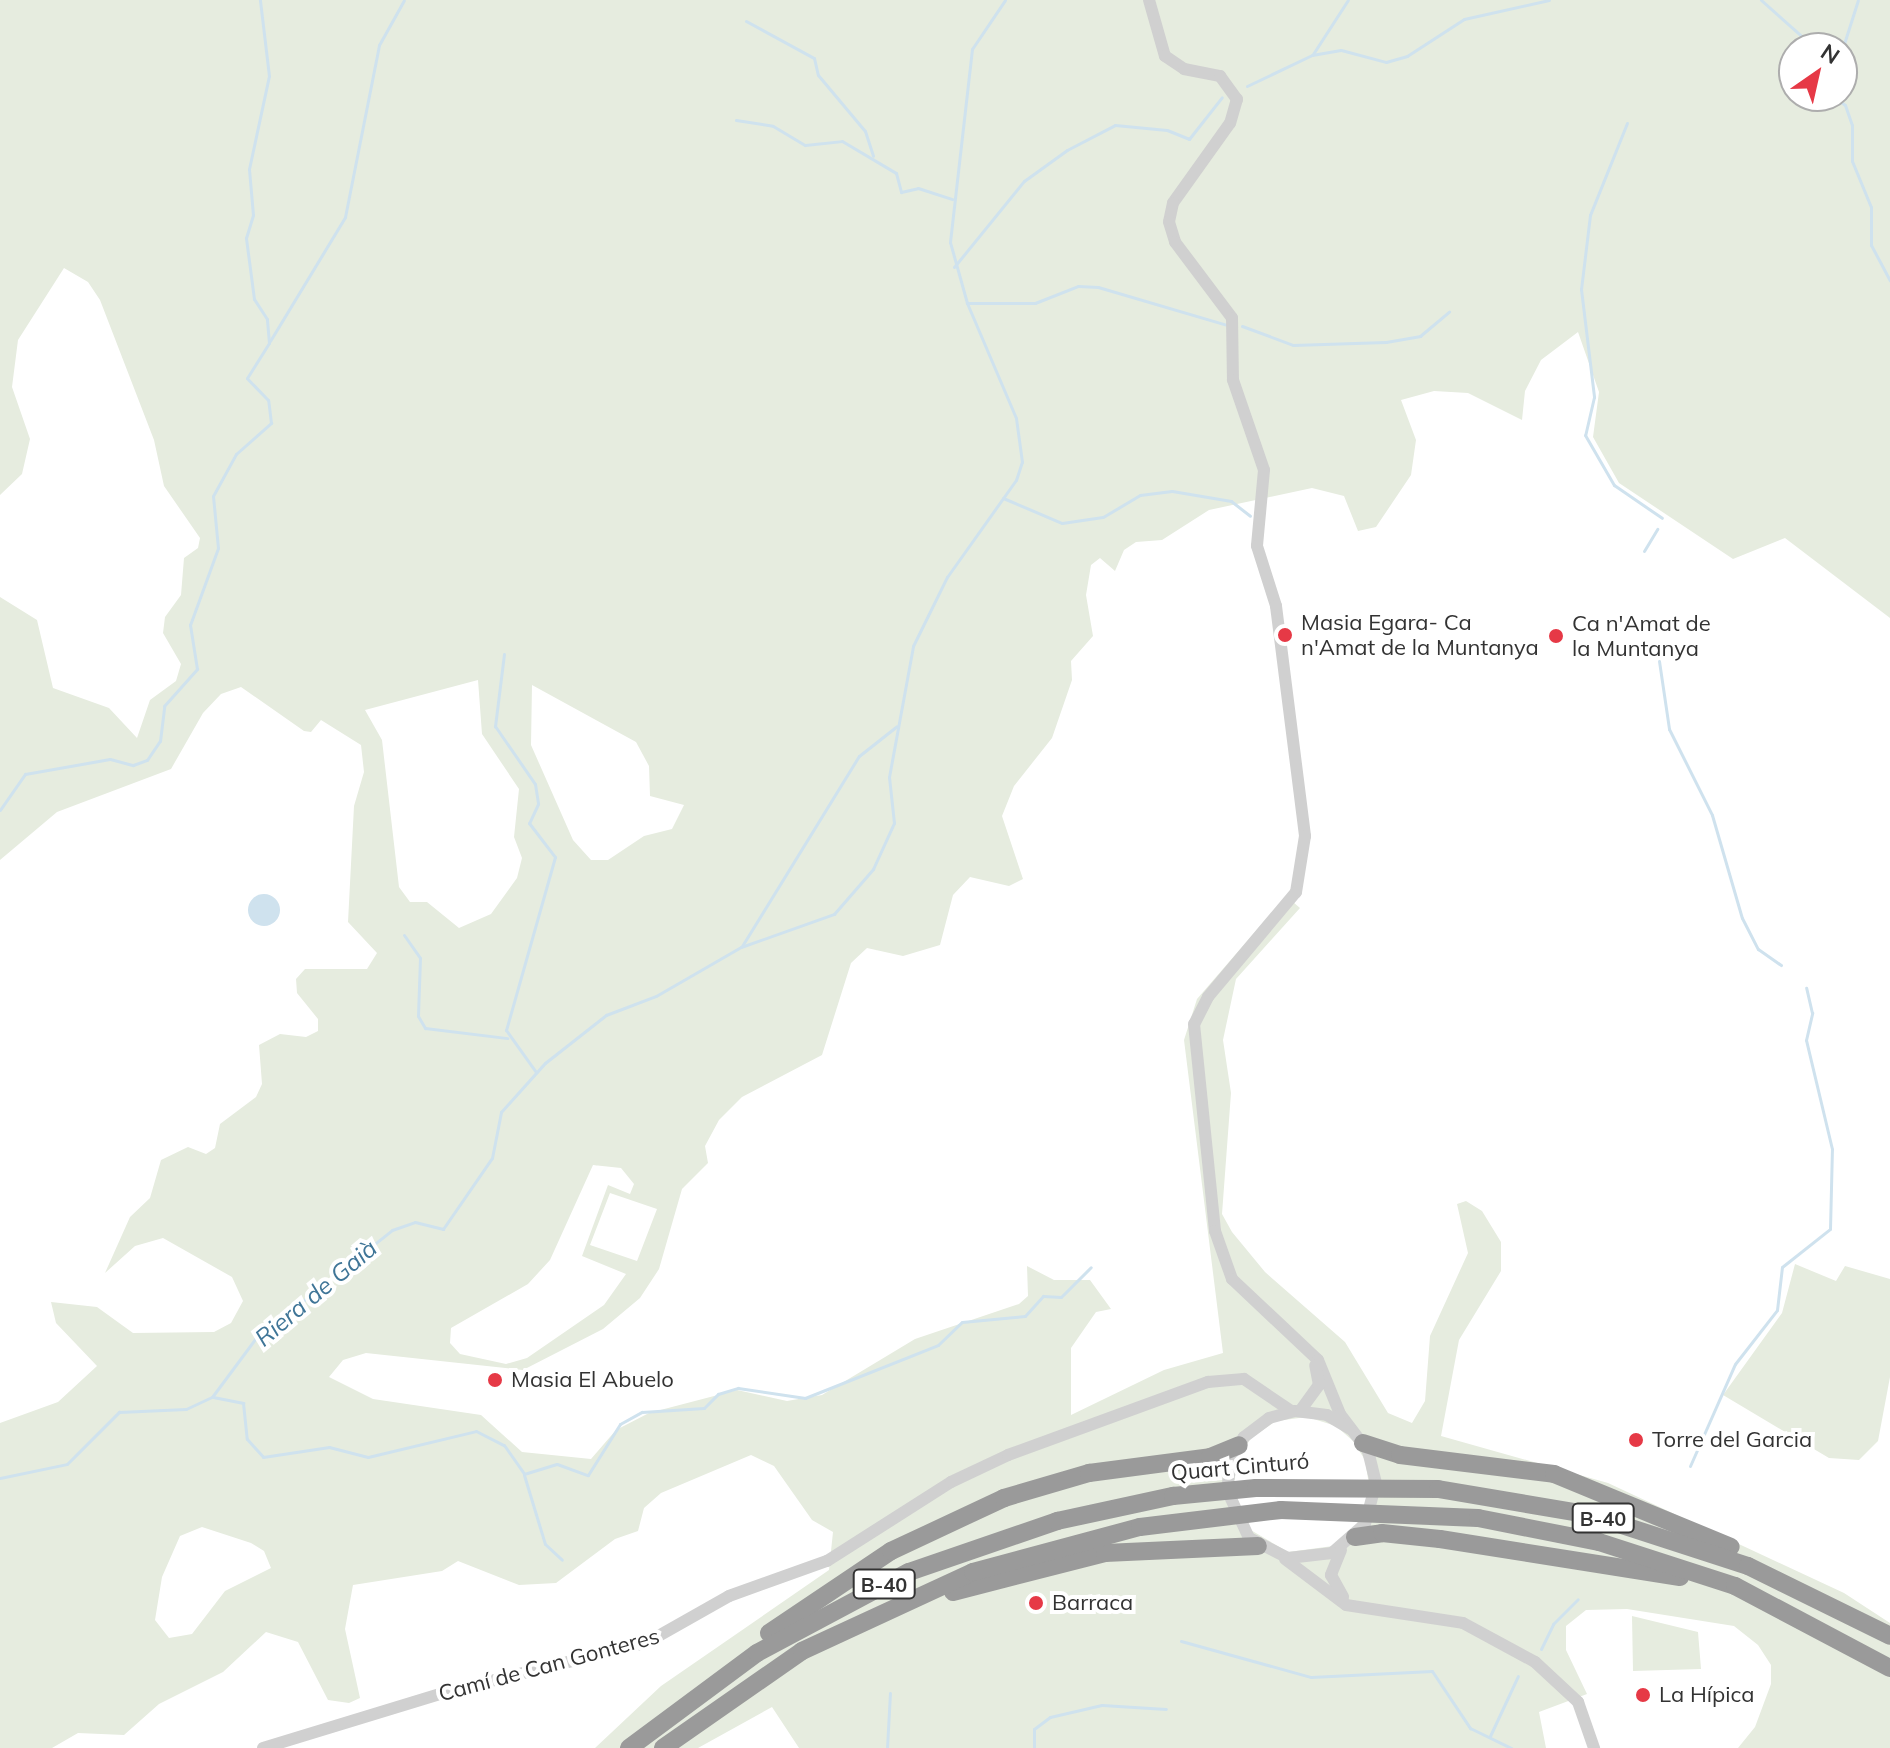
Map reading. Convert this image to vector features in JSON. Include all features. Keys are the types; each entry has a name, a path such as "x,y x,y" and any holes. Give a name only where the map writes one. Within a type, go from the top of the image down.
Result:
{"highway":[{"path":"1363,1443 1400,1455 1554,1474 1662,1514 1765,1568"},
{"path":"704,1688 832,1588 946,1523 1058,1481 1210,1457 1239,1445"},
{"name":"Quart Cinturó","path":"629,1748 704,1688 789,1633 909,1572 1057,1521 1173,1496 1256,1488 1352,1485 1438,1489 1591,1515 1765,1568 1814,1591 1890,1636"},
{"name":"Quart Cinturó","path":"663,1748 717,1706 802,1651 914,1595 1034,1552 1178,1520 1255,1513 1348,1510 1436,1515 1599,1542 1752,1598 1850,1644 1890,1668"},
{"path":"1349,1542 1407,1535 1672,1574 1752,1598"},
{"path":"717,1706 873,1624 980,1583 1129,1550 1258,1546"}],"street":[{"path":"1149,0 1165,56 1184,69 1220,76 1237,99 1230,123 1173,203 1169,222 1175,242 1233,322 1235,387 1263,461 1257,546 1276,606 1305,836 1300,885 1202,1005 1192,1035 1193,1059 1223,1264 1239,1288 1318,1360 1350,1429 1363,1443 1376,1492 1332,1581 1359,1607"},
{"path":"1306,1348 1319,1385 1296,1411 1259,1424 1239,1445 1228,1473 1229,1502 1258,1546 1282,1557 1336,1599 1359,1607 1452,1620 1497,1639 1566,1686 1583,1711 1594,1748"},
{"name":"Camí de Can Gonteres","path":"263,1748 446,1692 646,1643 729,1596 827,1561 951,1482 1008,1455 1222,1378 1244,1379 1296,1411"},
{"path":"1259,1390 1259,1424"},
{"path":"1296,1411 1350,1429"},
{"path":"1282,1557 1313,1559 1349,1542"}],"shaded area":[{"path":"0,0 1890,0 1890,618 1785,538 1733,559 1619,483 1593,437 1599,392 1578,332 1541,360 1525,391 1522,420 1468,393 1434,391 1401,400 1416,440 1411,475 1376,527 1358,531 1344,496 1312,488 1209,510 1162,540 1136,542 1124,550 1115,571 1100,558 1091,565 1086,595 1093,636 1071,661 1072,680 1052,738 1014,786 1002,816 1023,879 1009,886 970,877 953,895 940,945 903,956 867,948 851,963 822,1055 742,1097 719,1120 705,1146 708,1163 682,1189 659,1269 640,1298 603,1329 523,1370 366,1353 343,1360 329,1377 373,1399 481,1415 522,1452 591,1459 616,1430 649,1413 737,1390 787,1401 822,1395 915,1339 1019,1304 1028,1296 1027,1266 1054,1280 1090,1280 1111,1309 1096,1312 1071,1348 1071,1415 1164,1370 1223,1353 1184,1040 1197,999 1286,896 1300,908 1236,979 1223,1040 1231,1093 1222,1214 1232,1232 1265,1272 1345,1342 1388,1413 1412,1423 1425,1401 1430,1336 1468,1253 1457,1204 1466,1201 1482,1211 1501,1242 1501,1271 1459,1340 1441,1436 1608,1483 1844,1593 1890,1623 1890,1748 1738,1748 1755,1727 1771,1684 1771,1665 1758,1645 1734,1626 1627,1609 1586,1610 1566,1626 1566,1650 1587,1694 1539,1712 1546,1748 799,1748 772,1707 698,1748 595,1748 661,1686 829,1570 833,1532 812,1520 774,1466 751,1455 661,1493 644,1508 638,1531 615,1539 556,1583 519,1585 458,1561 442,1571 353,1585 345,1629 360,1698 349,1703 328,1700 298,1642 266,1632 223,1672 159,1704 124,1735 78,1733 52,1748 0,1748 0,1423 58,1402 97,1366 56,1323 51,1302 97,1307 133,1333 214,1332 231,1323 243,1301 232,1277 163,1238 135,1246 105,1273 130,1217 150,1198 161,1160 188,1147 206,1154 215,1148 220,1124 256,1097 262,1084 259,1045 280,1034 306,1037 318,1031 318,1019 297,993 296,979 305,969 367,969 377,953 348,922 354,806 364,772 361,745 321,720 311,732 304,731 241,687 221,694 203,713 171,769 57,812 0,860 0,597 37,620 53,688 109,708 137,738 150,700 176,681 181,664 163,633 165,617 181,595 184,558 198,548 200,538 164,486 154,440 100,300 88,282 64,268 18,340 12,387 30,439 22,474 0,495","holes":["478,680 482,734 519,789 514,837 522,858 517,878 491,914 459,928 427,902 410,902 399,887 382,740 365,710","532,685 636,742 649,766 650,796 684,805 672,829 644,836 608,860 591,860 573,840 531,745","593,1165 621,1168 634,1184 630,1194 608,1185 582,1256 626,1274 604,1305 527,1358 506,1364 460,1354 450,1343 451,1328 528,1284 550,1260","610,1193 657,1209 637,1261 590,1245","1307,1417 1336,1426 1353,1441 1365,1460 1370,1491 1356,1526 1333,1546 1288,1552 1249,1529 1233,1487 1239,1457 1251,1438 1276,1421","202,1527 251,1543 264,1551 271,1568 225,1591 192,1634 169,1638 155,1620 162,1577 180,1536"]},
{"path":"1795,1264 1836,1281 1845,1266 1890,1279 1890,1377 1878,1441 1859,1460 1829,1458 1723,1395 1782,1313"},
{"path":"1632,1616 1698,1632 1701,1669 1633,1671"}],"water":[{"path":"264,894 276,898 280,910 276,922 264,926 252,922 248,910 252,898"}],"waterway":[{"path":"0,810 25,774 110,759 133,765 147,760 160,741 164,706 197,669 190,625 218,548 213,496 236,454 271,423 268,400 247,378 269,343 267,319 254,299 246,238 253,215 249,169 269,76 260,0"},
{"path":"270,341 345,217 379,45 404,0"},
{"name":"Riera de Gaià","path":"0,1478 67,1464 119,1412 186,1409 212,1397 255,1339 392,1230 415,1222 443,1229 492,1158 501,1112 545,1063 606,1015 656,996 741,947 834,914 873,869 894,823 889,777 913,646 947,577 1016,480 1022,462 1016,418 967,303 950,242 972,49 1005,0"},
{"path":"1313,54 1348,0"},
{"path":"1247,86 1312,55 1341,50 1386,62 1407,56 1464,19 1549,0"},
{"path":"1761,0 1797,32"},
{"path":"1848,32 1858,0"},
{"path":"746,21 814,58 818,75 865,131 873,156"},
{"path":"954,267 1024,181 1067,150 1115,125 1167,130 1189,139 1222,97"},
{"path":"1847,112 1852,125 1852,161 1871,207 1871,245 1890,280"},
{"path":"736,120 773,126 805,145 842,141 896,173 901,192 918,188 952,199"},
{"path":"1627,123 1590,215 1581,289 1594,397 1585,435 1614,485 1662,518"},
{"path":"967,303 1035,303 1078,286 1098,287 1227,325"},
{"path":"1242,326 1293,345 1386,342 1420,336 1449,312"},
{"path":"1003,498 1062,523 1103,517 1140,495 1172,491 1231,501 1250,516"},
{"path":"1644,551 1657,529"},
{"path":"504,654 495,726 535,784 538,804 529,823 555,857 506,1030 536,1072"},
{"path":"1659,661 1669,729 1712,815 1742,918 1758,949 1781,965"},
{"path":"742,946 859,756 897,726"},
{"path":"404,935 420,958 418,1016 425,1028 507,1038"},
{"path":"1690,1466 1735,1364 1777,1310 1782,1267 1830,1229 1832,1149 1806,1040 1812,1013 1806,988"},
{"path":"213,1397 243,1403 247,1439 263,1457 329,1447 368,1457 476,1431 504,1445 524,1474 557,1464 588,1475 620,1424 642,1412 704,1408 718,1394 738,1388 805,1398 938,1345 962,1322 1025,1316 1043,1296 1061,1297 1091,1267"},
{"path":"524,1475 545,1544 562,1560"},
{"path":"1541,1649 1553,1624 1578,1599"},
{"path":"1181,1641 1311,1677 1432,1671 1470,1728 1511,1748"},
{"path":"1490,1736 1518,1676"},
{"path":"887,1748 890,1693"},
{"path":"1034,1748 1034,1729 1050,1717 1102,1705 1166,1709"}],"place":[{"name":"Masia Egara- Ca n'Amat de la Muntanya","path":"1285,635"},
{"name":"Ca n'Amat de la Muntanya","path":"1556,636"},
{"name":"Masia El Abuelo","path":"495,1380"},
{"name":"Torre del Garcia","path":"1636,1440"},
{"name":"Barraca","path":"1036,1603"},
{"name":"La Hípica","path":"1643,1695"}]}
